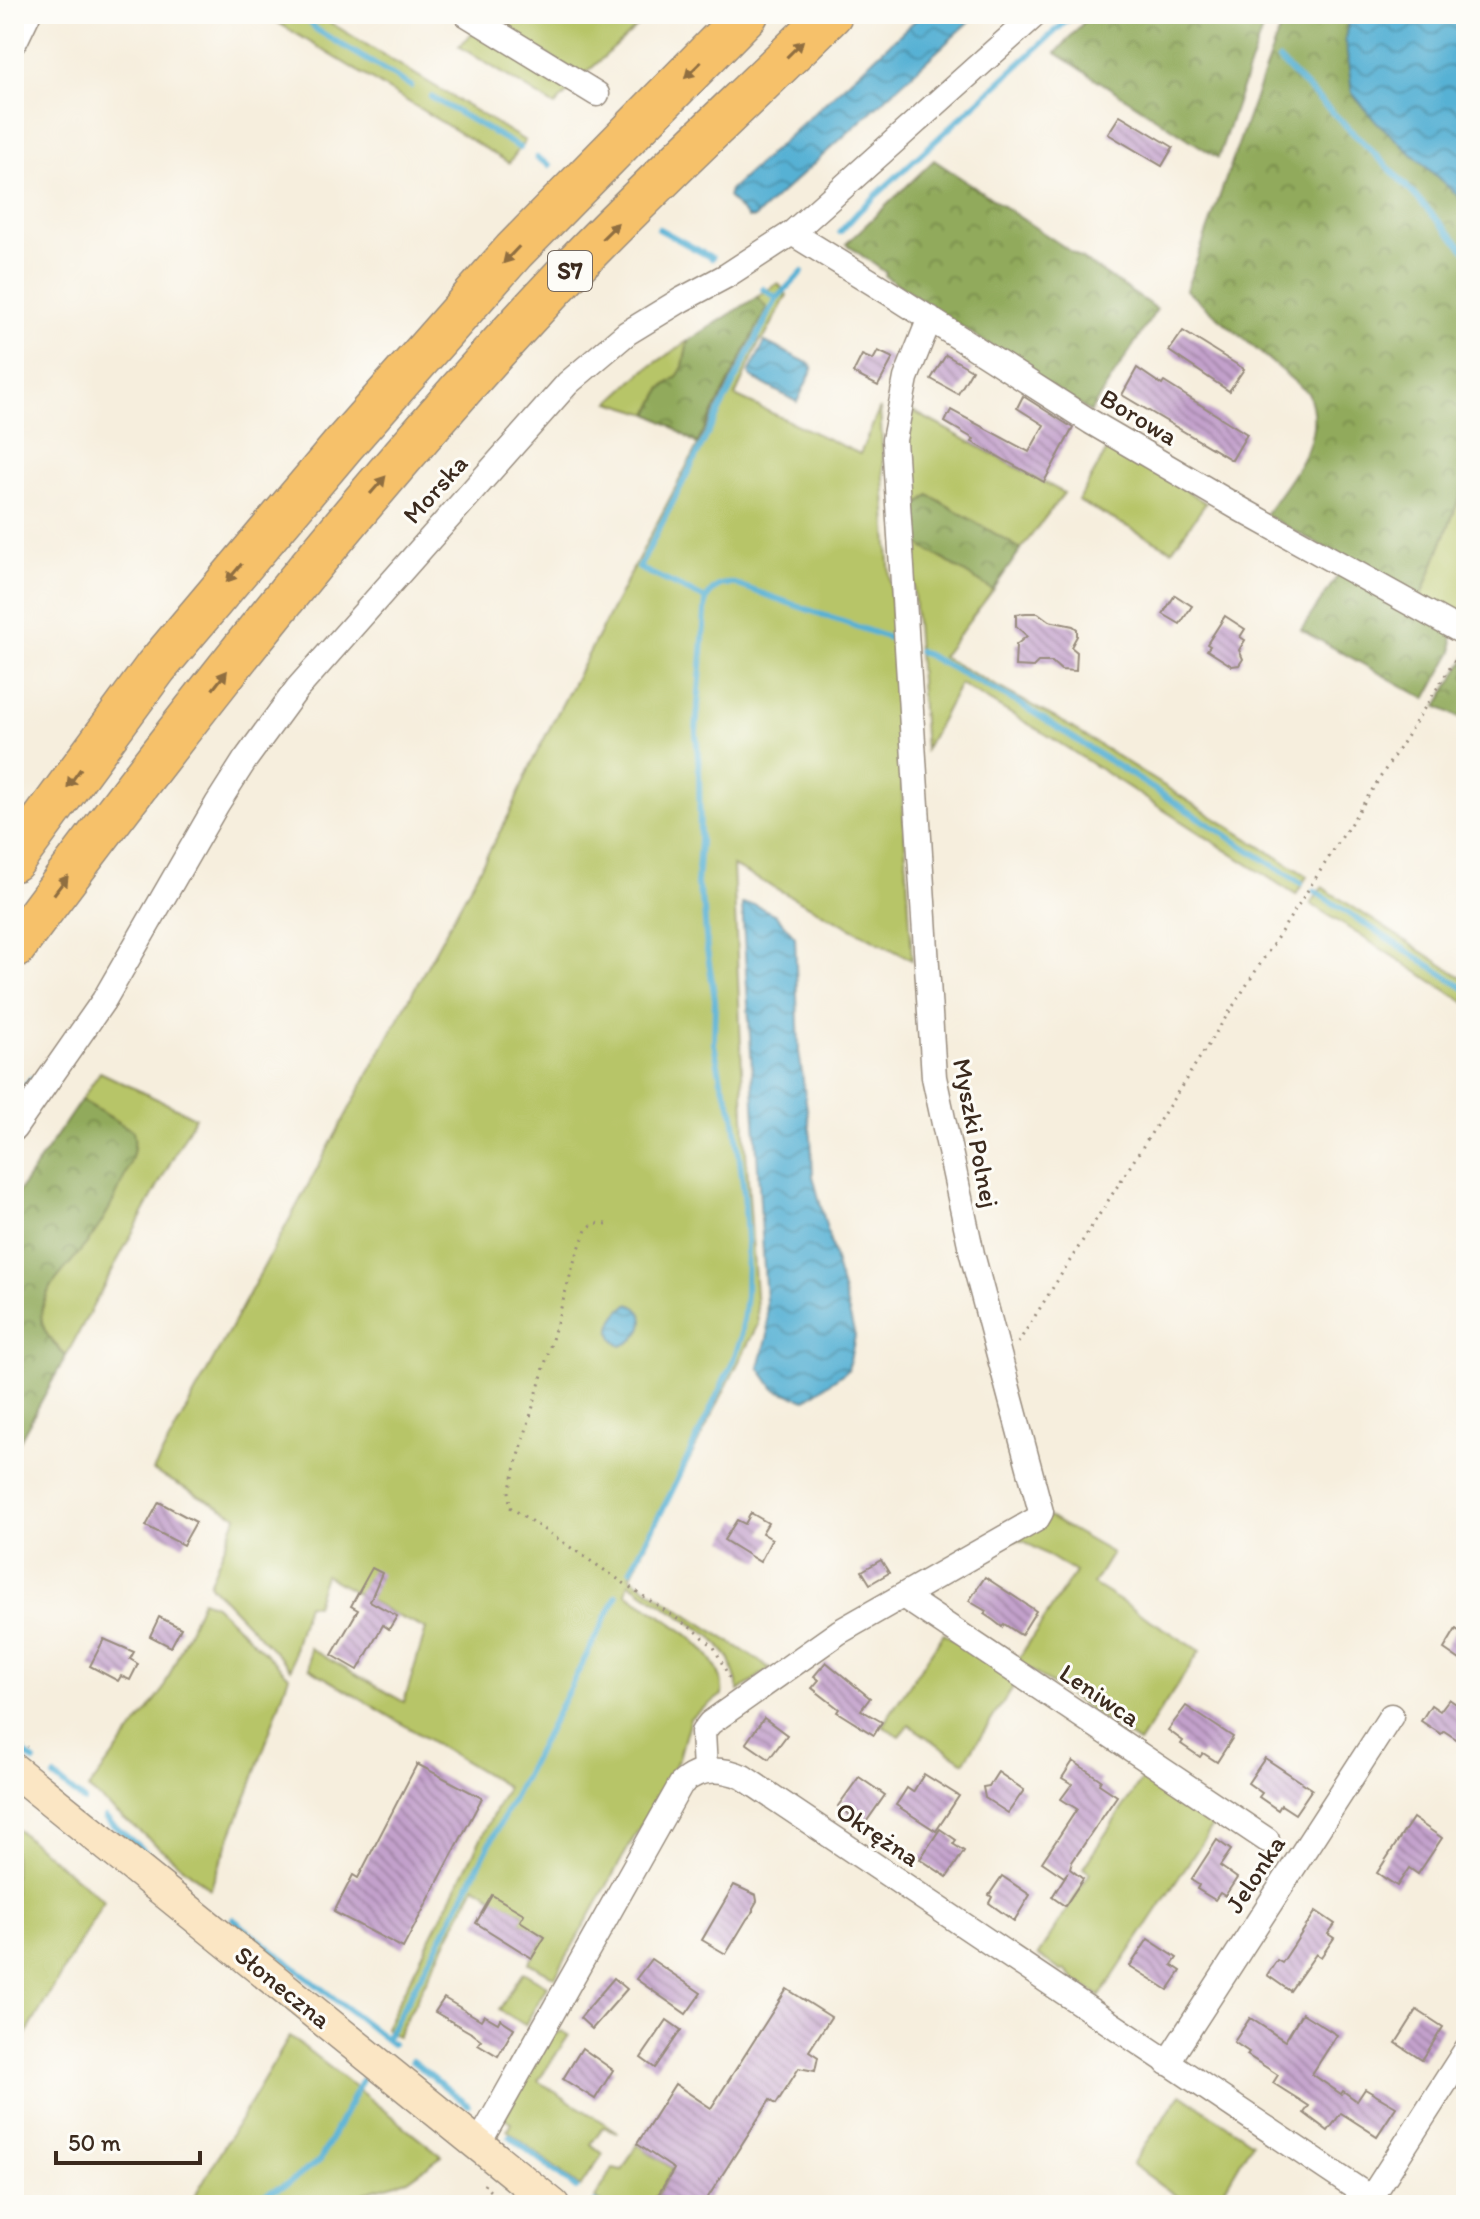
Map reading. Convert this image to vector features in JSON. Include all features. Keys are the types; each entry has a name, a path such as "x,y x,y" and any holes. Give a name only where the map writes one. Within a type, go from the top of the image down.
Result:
{"highway":[{"name":"S7","path":"14,860 156,667 410,367 514,251 747,14"},
{"name":"S7","path":"14,948 288,592 366,499 569,271 831,14"}],"main road":[{"name":"Słoneczna","path":"14,1770 553,2205"}],"street":[{"path":"14,39 26,14"},
{"path":"466,14 597,94"},
{"name":"Morska","path":"14,1129 104,1000 192,845 245,760 297,689 568,383 627,333 726,276 792,233 1036,14"},
{"name":"Borowa","path":"792,233 1118,438 1466,634"},
{"name":"Myszki Polnej","path":"705,1770 705,1727 815,1648 1037,1519 1041,1512 972,1254 941,1115 933,1064 894,440 906,378 930,318"},
{"name":"Leniwca","path":"903,1596 1267,1840"},
{"name":"Jelonka","path":"1167,2063 1391,1716"},
{"path":"478,2145 681,1784 705,1770"},
{"name":"Okrężna","path":"705,1770 731,1772 743,1777 1376,2202"},
{"path":"1376,2202 1466,2050"}],"path":[{"path":"1003,1367 1156,1123 1292,918 1466,643"},
{"path":"607,1224 594,1223 586,1230 574,1262 509,1491 510,1507 697,1632 714,1647 731,1682 733,1708"}],"green space":[{"path":"281,14 316,14 525,141 509,163 277,22"},
{"path":"480,14 651,14 583,76"},
{"path":"1091,14 1267,15 1218,158 1056,53"},
{"path":"1285,14 1466,14 1466,481 1420,600 1265,515 1294,473 1310,442 1313,410 1308,393 1186,290"},
{"path":"472,34 483,34 570,90 555,106 459,46"},
{"path":"934,160 1157,309 1090,412 885,276 886,273 846,244"},
{"path":"778,283 787,295 760,341 735,396 860,454 880,408 912,960 733,866 745,1137 758,1324 630,1577 770,1668 739,1691 730,1659 712,1637 629,1583 626,1593 672,1623 703,1649 721,1678 722,1695 690,1718 679,1758 555,1977 529,1963 545,1937 520,1921 523,1914 475,1886 397,2037 385,2028 507,1787 309,1668 309,1648 404,1702 426,1629 325,1575 315,1605 307,1604 291,1669 209,1584 237,1516 153,1471 511,811 533,760 726,391 766,308 757,297"},
{"path":"757,297 767,308 697,444 649,414 662,388 677,377 683,367 688,341"},
{"path":"688,341 678,377 662,388 649,414 610,402 642,372"},
{"path":"909,409 1064,493 1021,549 930,495 909,513 903,427"},
{"path":"1111,443 1206,503 1172,550 1078,501"},
{"path":"1466,481 1466,626 1420,600"},
{"path":"929,495 1021,549 993,590 910,539 909,513"},
{"path":"910,539 993,590 942,657 1063,722 1307,876 1296,895 1047,735 960,684 925,750"},
{"path":"1343,568 1452,633 1453,651 1426,699 1301,630"},
{"path":"1466,658 1466,721 1437,706"},
{"path":"1322,887 1466,980 1466,1003 1311,904"},
{"path":"100,1072 195,1117 66,1356 43,1331 40,1315 59,1273 86,1244 119,1122 81,1100"},
{"path":"81,1100 133,1131 133,1152 104,1218 45,1297 41,1311 43,1325 50,1340 66,1356 14,1451 14,1198"},
{"path":"1049,1517 1112,1553 1093,1584 1200,1651 1139,1743 1017,1661 1075,1572 1024,1541 1010,1540"},
{"path":"202,1600 215,1605 289,1676 252,1783 210,1889 88,1789 162,1692"},
{"path":"944,1633 1017,1681 964,1762 909,1725 900,1736 882,1726"},
{"path":"1149,1768 1219,1817 1100,1996 1038,1955 1090,1873 1083,1868"},
{"path":"14,1827 104,1901 14,2055"},
{"path":"523,1972 547,1986 525,2025 499,2010"},
{"path":"562,2031 569,2035 538,2081 618,2132 603,2127 591,2144 603,2154 580,2187 507,2130 511,2122 504,2118 551,2036"},
{"path":"290,2036 442,2156 408,2180 335,2205 189,2205"},
{"path":"1181,2094 1252,2142 1215,2205 1189,2205 1132,2164"},
{"path":"637,2144 673,2169 651,2205 603,2205 595,2198 613,2169 622,2171"}],"water":[{"path":"922,14 978,14 754,218 748,218 728,197 730,190"},
{"path":"1350,14 1457,14 1466,19 1466,209 1458,196 1377,122 1352,93 1345,38"},
{"path":"765,342 813,368 797,402 751,377 749,373"},
{"path":"742,904 755,905 776,915 795,937 799,1052 813,1176 855,1336 848,1370 805,1400 774,1389 759,1367 768,1335"},
{"path":"628,1304 641,1313 642,1326 635,1338 621,1346 615,1341 611,1330 618,1314"}],"building":[{"path":"1120,115 1173,147 1162,166 1108,134"},
{"path":"1183,331 1244,369 1229,391 1169,351"},
{"path":"878,351 893,358 878,386 853,373 862,355 873,360"},
{"path":"946,355 972,370 958,394 931,379"},
{"path":"1137,368 1247,434 1232,460 1122,395"},
{"path":"1023,396 1073,428 1044,482 972,442 974,439 945,422 951,410 1029,452 1044,425 1017,408"},
{"path":"1175,595 1192,606 1180,624 1163,614"},
{"path":"1038,613 1049,621 1077,629 1071,647 1077,652 1076,671 1061,670 1052,662 1038,662 1033,667 1015,666 1016,645 1027,636 1016,626 1016,614"},
{"path":"1225,616 1245,629 1240,637 1245,640 1239,650 1243,659 1239,665 1232,666 1207,650 1210,646 1207,644"},
{"path":"159,1502 196,1522 183,1545 146,1526"},
{"path":"751,1513 768,1523 762,1533 772,1539 760,1562 724,1540 737,1520 745,1524"},
{"path":"881,1560 889,1573 870,1584 862,1571"},
{"path":"372,1568 382,1573 370,1601 397,1616 389,1629 383,1625 358,1670 332,1655 358,1610 351,1606"},
{"path":"985,1577 1036,1611 1021,1635 1004,1624 1002,1627 984,1614 986,1611 969,1601"},
{"path":"159,1617 181,1628 171,1647 150,1636"},
{"path":"1456,1629 1466,1636 1466,1664 1444,1649"},
{"path":"104,1639 134,1652 130,1659 138,1664 130,1680 121,1676 118,1681 90,1666"},
{"path":"826,1662 870,1698 861,1710 882,1722 874,1735 837,1712 839,1709 812,1688 819,1680 814,1676"},
{"path":"1449,1699 1459,1706 1466,1705 1466,1734 1461,1742 1421,1721 1431,1705 1440,1711"},
{"path":"1186,1706 1233,1737 1217,1762 1203,1753 1200,1757 1168,1730"},
{"path":"764,1718 787,1735 769,1759 746,1743"},
{"path":"1265,1758 1312,1789 1295,1814 1281,1805 1278,1810 1259,1797 1262,1793 1248,1783"},
{"path":"1073,1761 1101,1780 1099,1784 1117,1796 1072,1862 1070,1869 1083,1879 1065,1906 1052,1897 1068,1872 1064,1877 1042,1862 1077,1809 1061,1799 1072,1784 1062,1778"},
{"path":"417,1764 482,1798 403,1948 334,1912 353,1875 358,1878"},
{"path":"998,1772 1024,1790 1008,1813 985,1798 983,1787 989,1786"},
{"path":"924,1774 959,1796 936,1831 896,1805 907,1788 913,1792"},
{"path":"859,1777 885,1795 864,1825 838,1806"},
{"path":"1413,1818 1442,1838 1418,1874 1409,1868 1397,1886 1377,1873"},
{"path":"940,1829 956,1840 953,1844 964,1851 947,1877 920,1859"},
{"path":"1217,1840 1231,1850 1220,1866 1237,1878 1225,1896 1220,1893 1215,1900 1197,1889 1199,1885 1191,1880"},
{"path":"1002,1876 1030,1895 1014,1921 989,1903 992,1897 989,1895"},
{"path":"734,1885 756,1895 757,1901 754,1911 726,1954 702,1940"},
{"path":"492,1895 524,1914 520,1921 545,1937 532,1958 476,1923"},
{"path":"1316,1911 1335,1924 1328,1934 1334,1938 1321,1957 1316,1954 1290,1991 1267,1975 1277,1960 1282,1963"},
{"path":"1148,1939 1177,1958 1172,1965 1181,1971 1168,1990 1130,1966"},
{"path":"651,1959 701,1993 686,2014 636,1979"},
{"path":"614,1978 627,1989 592,2029 580,2018"},
{"path":"787,1989 831,2017 809,2051 818,2057 815,2071 799,2068 776,2104 770,2100 703,2205 663,2205 655,2200 674,2169 637,2144 675,2084 711,2108"},
{"path":"444,1998 481,2020 484,2015 498,2023 500,2019 514,2028 498,2056 478,2044 481,2040 473,2034 435,2012"},
{"path":"1417,2010 1443,2027 1422,2060 1396,2043"},
{"path":"1302,2013 1337,2035 1312,2074 1357,2101 1365,2089 1396,2107 1377,2136 1341,2113 1328,2131 1304,2113 1309,2106 1273,2083 1278,2075 1247,2055 1249,2052 1234,2042 1250,2018 1285,2041"},
{"path":"667,2020 681,2030 655,2068 641,2058"},
{"path":"582,2048 613,2070 595,2099 563,2079"}],"waterway":[{"path":"302,14 317,30 411,86"},
{"path":"840,232 860,210 1074,14"},
{"path":"1233,14 1246,22"},
{"path":"14,68 27,42"},
{"path":"1279,60 1394,173 1466,251"},
{"path":"431,97 520,148"},
{"path":"537,158 549,165"},
{"path":"659,229 712,258"},
{"path":"777,298 802,272"},
{"path":"706,599 639,568 777,298 763,289"},
{"path":"631,1569 733,1362 741,1338 746,1295 744,1193 734,1114 721,1080 714,1043 715,999 704,909 697,885 700,841 696,732 706,599 718,587 735,584 889,638"},
{"path":"919,651 1017,702 1301,883"},
{"path":"1314,891 1466,989"},
{"path":"14,1102 31,1079"},
{"path":"386,2039 443,1935 617,1596"},
{"path":"14,1745 34,1761"},
{"path":"54,1777 84,1801"},
{"path":"105,1818 178,1880"},
{"path":"233,1919 392,2044"},
{"path":"412,2061 468,2105"},
{"path":"243,2205 289,2183 320,2160 362,2080"},
{"path":"510,2136 576,2188"}]}
